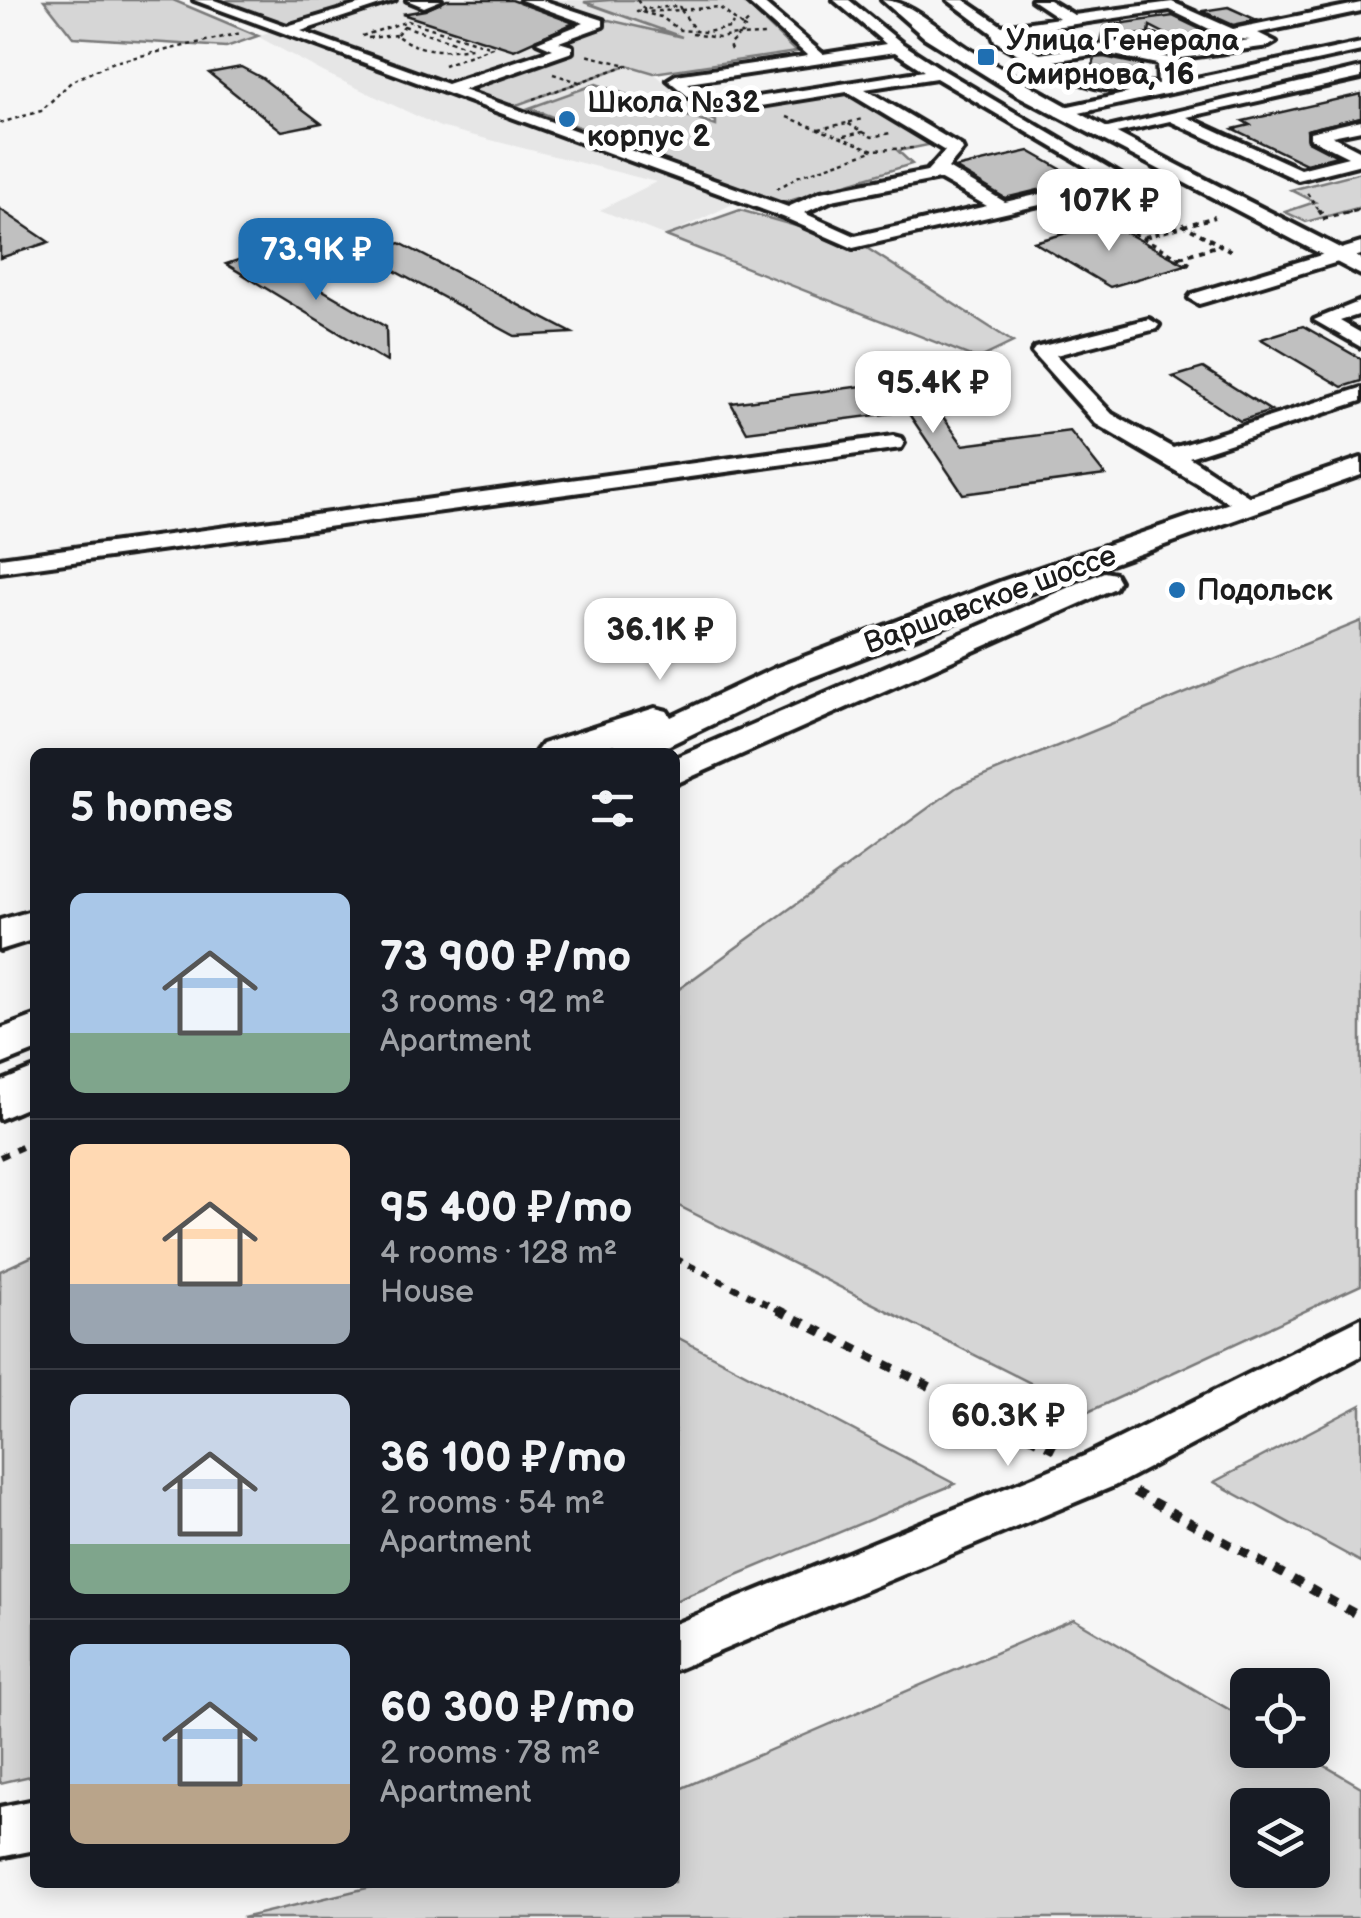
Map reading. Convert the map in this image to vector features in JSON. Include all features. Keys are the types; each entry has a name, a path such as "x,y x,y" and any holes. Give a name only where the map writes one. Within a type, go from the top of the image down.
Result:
{"main road":[{"path":"890,0 969,60 1061,112 1308,233 1334,255 1360,258"},
{"name":"Варшавское шоссе","path":"635,748 787,675 1013,588 1361,466"},
{"name":"Варшавское шоссе","path":"680,770 1119,575 1361,487"},
{"path":"566,748 787,675"},
{"path":"0,936 30,926"},
{"path":"0,1048 30,1034"},
{"path":"0,1101 30,1088"}],"street":[{"path":"279,29 388,0"},
{"path":"414,0 434,0"},
{"path":"446,90 480,82 568,49 544,42 598,22 528,0"},
{"path":"211,1 789,213 853,242 1122,181 938,72 841,0"},
{"path":"955,0 999,30 1172,6 1231,34 1361,7"},
{"path":"1039,0 1072,20"},
{"path":"758,5 820,59"},
{"path":"999,30 1000,38 1072,80 1165,89"},
{"path":"1243,32 1307,58"},
{"path":"1038,59 1155,40 1182,54 1204,54 1268,42"},
{"path":"898,46 676,80 710,108 938,72"},
{"path":"1061,112 1361,46"},
{"path":"1103,48 1164,61 1168,71 1165,89"},
{"path":"1099,132 1361,73"},
{"path":"789,213 827,196 933,175 955,150 850,86"},
{"path":"1172,116 1298,175 1361,158"},
{"path":"1361,125 1316,136 1361,158"},
{"path":"938,169 999,209"},
{"path":"1308,233 1360,258"},
{"path":"1200,298 1334,255"},
{"path":"1361,307 1324,320 1361,341"},
{"path":"1150,325 1042,352 1104,419 1250,504"},
{"path":"1170,456 1361,394"},
{"path":"0,566 893,443"},
{"path":"680,1645 1099,1471 1361,1336"},
{"path":"0,1832 30,1826"}],"path":[{"path":"637,0 644,10 680,30 719,38"},
{"path":"725,14 758,5"},
{"path":"644,10 718,8 743,27"},
{"path":"681,10 696,32"},
{"path":"725,14 734,25 730,28"},
{"path":"349,40 408,21 492,47 433,69"},
{"path":"670,23 689,22"},
{"path":"437,36 472,48 422,48 396,36 404,26 437,36 453,30"},
{"path":"680,30 743,27"},
{"path":"743,27 743,35"},
{"path":"0,123 41,111 72,81 114,62 279,29"},
{"path":"708,43 743,35"},
{"path":"731,50 729,45 743,35"},
{"path":"756,36 763,44"},
{"path":"503,110 627,65 580,54"},
{"path":"782,115 873,150 897,152 943,143"},
{"path":"818,129 861,118"},
{"path":"840,136 863,132 847,123"},
{"path":"852,142 872,137"},
{"path":"1174,193 1140,201 1234,252"},
{"path":"1148,206 1106,217 1192,265"},
{"path":"1308,233 1361,209"},
{"path":"1136,238 1216,217"},
{"path":"1179,258 1222,245"},
{"path":"0,1157 30,1143"},
{"path":"680,1261 1099,1471 1361,1617"}],"shaded area":[{"path":"44,0 173,0 258,36 226,47 73,37"},
{"path":"229,0 367,0 288,27 218,4"},
{"name":"Школа №32 корпус 2","path":"364,0 583,0 695,41 629,65 654,73 699,113 856,145 666,236 600,210 656,182 440,127 257,36"},
{"path":"742,0 796,52 654,73 627,65 503,110 455,93 570,50 548,42 609,20 682,37 584,2"},
{"path":"596,84 716,126 716,121 699,113 840,91 938,143 898,151 912,164 756,211 738,201 752,194 529,108"},
{"path":"1361,172 1361,207 1306,222 1285,212 1315,202 1291,190"},
{"path":"740,210 862,245 1013,342 978,359 666,236"},
{"path":"1361,621 1361,1285 1088,1412 680,1207 680,988 957,787"},
{"path":"30,1257 30,1776 0,1783 0,1271"},
{"path":"680,1339 955,1484 680,1599"},
{"path":"1361,1405 1361,1562 1214,1482"},
{"path":"1074,1619 1230,1710 1230,1768 1329,1768 1361,1787 1361,1918 242,1918 367,1888 680,1888 680,1789"}],"building":[{"path":"447,0 512,0 574,23 514,50 402,14 425,10"},
{"path":"1228,7 1257,20 1233,25 1202,11"},
{"path":"1173,16 1223,40 1187,45 1150,26 1149,33 1100,41 1104,26"},
{"path":"1095,58 1142,65 1140,78 1091,73"},
{"path":"241,67 262,78 321,123 282,131 209,73"},
{"path":"1361,94 1361,117 1307,130 1308,141 1337,156 1306,164 1233,129 1250,125 1243,121"},
{"path":"1029,151 1080,180 1005,198 955,168"},
{"path":"0,209 49,242 0,258"},
{"path":"1107,222 1186,265 1110,287 1034,242"},
{"path":"400,243 572,333 515,336 365,255"},
{"path":"259,253 386,327 387,362 226,264"},
{"path":"1303,326 1361,359 1361,381 1342,387 1261,339"},
{"path":"1203,368 1271,411 1240,421 1173,377"},
{"path":"916,379 963,445 1070,431 1105,475 963,494 907,411 747,432 731,403"}],"place":[{"name":"Улица Генерала Смирнова, 16","path":"986,57"},
{"name":"Школа №32 корпус 2","path":"567,119"},
{"name":"Подольск","path":"1177,590"}]}
